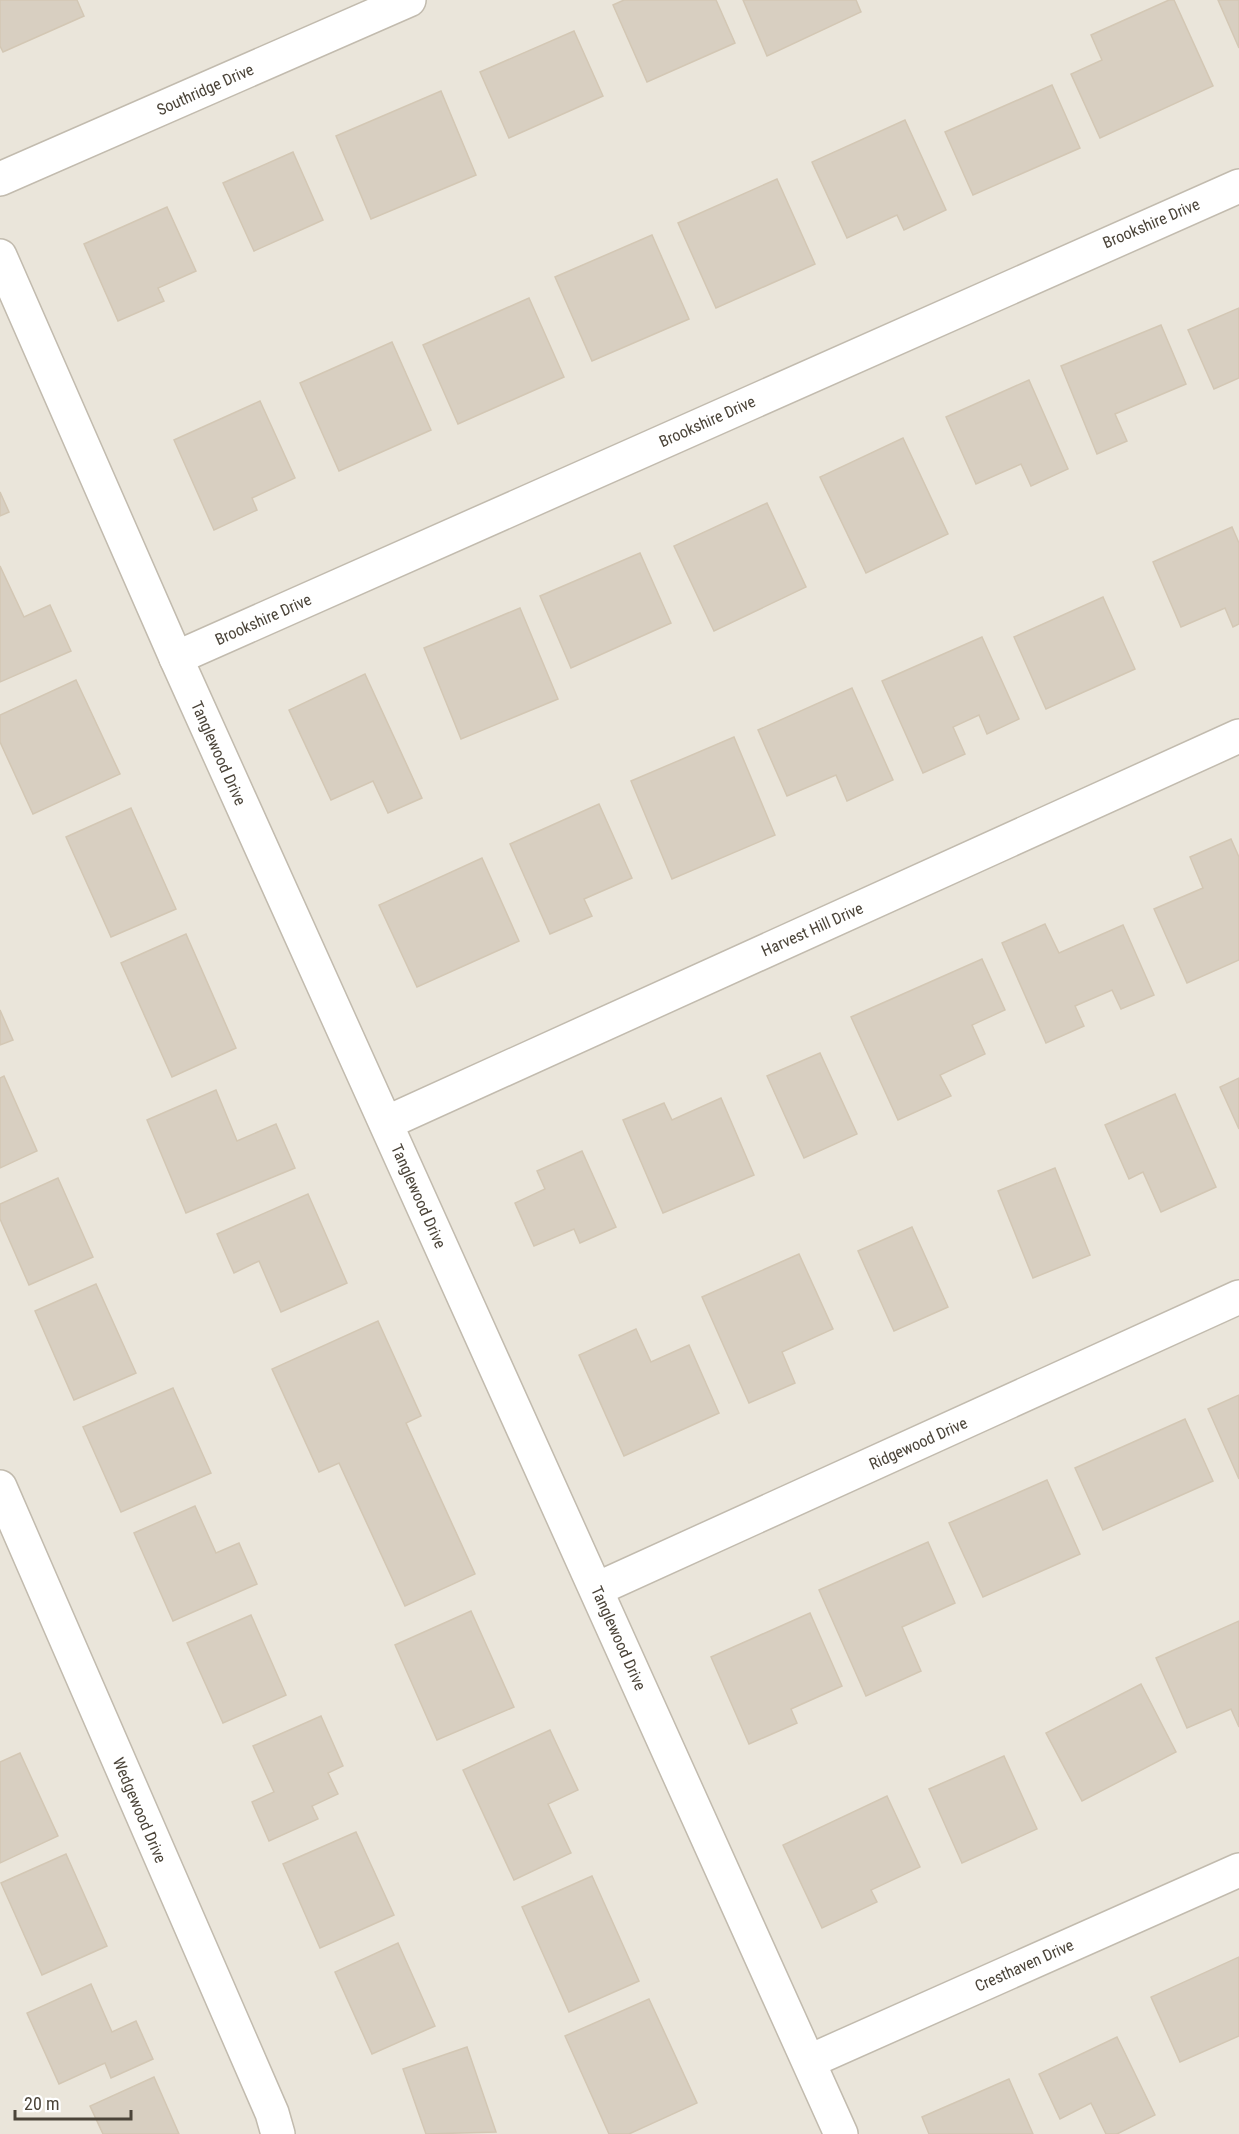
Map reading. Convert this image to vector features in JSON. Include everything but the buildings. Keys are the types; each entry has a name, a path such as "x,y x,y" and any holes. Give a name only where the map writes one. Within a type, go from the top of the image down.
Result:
{"street":[{"name":"Southridge Drive","path":"0,179 409,0"},
{"name":"Brookshire Drive","path":"176,658 1239,186"},
{"name":"Tanglewood Drive","path":"0,256 176,658 841,2134"},
{"name":"Harvest Hill Drive","path":"386,1123 1239,736"},
{"name":"Ridgewood Drive","path":"597,1589 1239,1297"},
{"name":"Wedgewood Drive","path":"0,1487 272,2113 278,2134"},
{"name":"Cresthaven Drive","path":"810,2061 1239,1870"}],"shaded area":[{"path":"0,0 1239,0 1239,2134 0,2134"}]}
